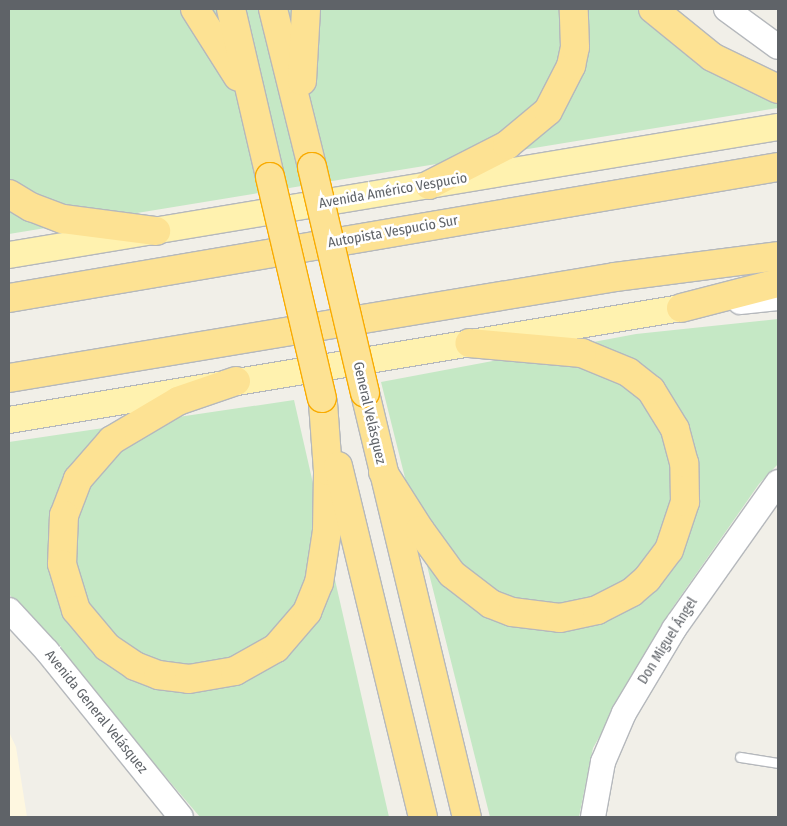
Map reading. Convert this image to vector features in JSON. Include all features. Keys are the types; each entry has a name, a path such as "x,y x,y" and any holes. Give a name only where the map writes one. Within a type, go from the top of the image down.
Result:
{"highway":[{"path":"195,9 255,109"},
{"path":"231,9 322,401 423,817"},
{"name":"General Velásquez","path":"273,9 467,817"},
{"path":"302,125 302,40 306,9"},
{"path":"429,185 507,145 548,111 571,66 575,37 574,9"},
{"path":"653,9 712,57 778,89"},
{"name":"Autopista Vespucio Sur","path":"9,298 778,167"},
{"path":"9,194 31,207 63,219 156,231"},
{"path":"9,378 606,278 778,256"},
{"path":"681,308 778,283"},
{"path":"383,472 420,530 452,574 491,604 512,612 560,618 597,610 632,592 670,550 685,502 684,463 675,429 651,390 628,372 582,353 468,343"},
{"path":"236,381 178,401 112,440 78,479 64,515 62,564 76,610 107,647 135,666 158,675 189,679 235,671 276,648 307,612 319,583 326,531 328,471 322,401"}],"main road":[{"name":"Avenida Américo Vespucio","path":"9,255 778,127"},
{"path":"9,420 681,308"}],"street":[{"path":"726,9 778,47"},
{"path":"681,308 778,298"},
{"name":"Don Miguel Ángel","path":"593,817 606,754 629,705 701,589 778,482"},
{"name":"Avenida General Velásquez","path":"9,610 47,651 181,817"}],"lane":[{"path":"740,757 778,763"}],"shaded area":[{"path":"9,732 16,747 27,817 9,817"}],"green space":[{"path":"9,9 639,9 658,28 778,101 778,108 9,234"},
{"path":"778,319 778,464 759,484 673,607 593,748 579,817 490,817 381,382 636,334"},
{"path":"294,400 389,817 200,817 9,594 9,442"}]}
